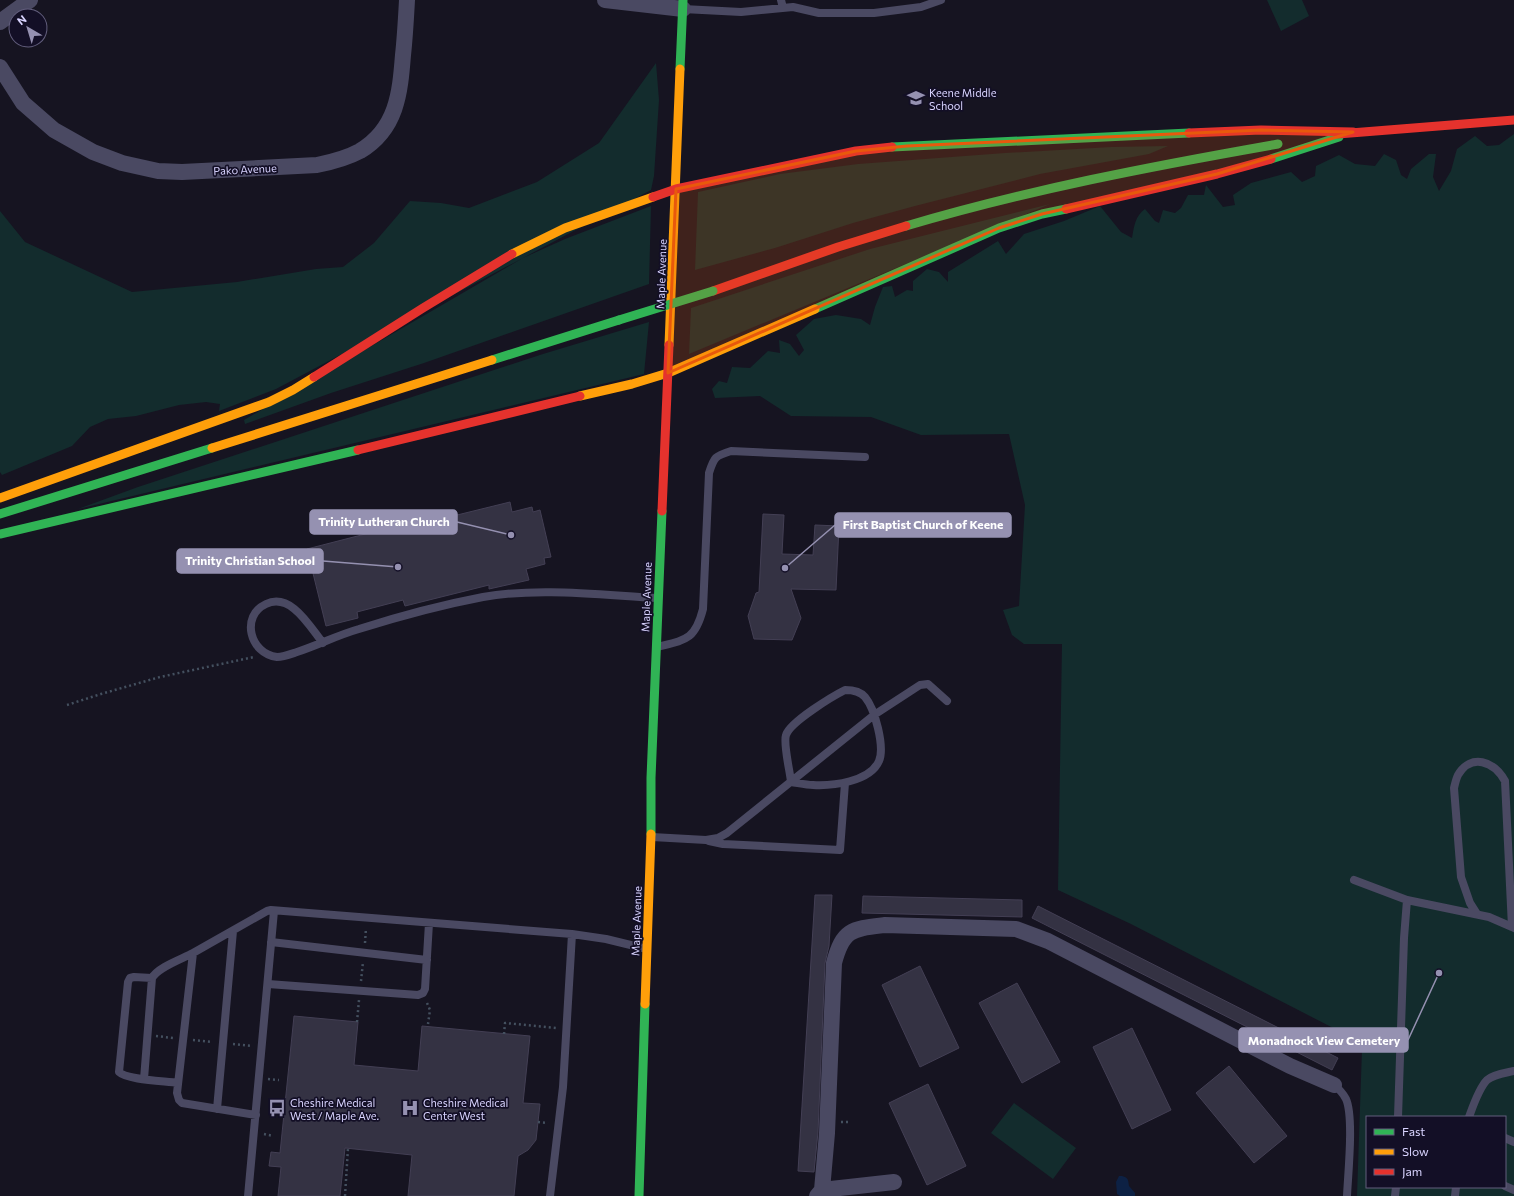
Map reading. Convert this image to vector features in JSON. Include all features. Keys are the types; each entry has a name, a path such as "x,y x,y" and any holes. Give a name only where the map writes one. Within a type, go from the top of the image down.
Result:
{"main road":[{"name":"Maple Avenue","path":"639,1196 651,837 651,778 683,5"},
{"path":"0,514 713,291 871,236 965,210 1123,173 1195,158 1289,142 1352,132 1514,120"},
{"path":"0,498 270,402 293,390 423,308 521,249 564,228 676,189 856,151 907,146 1261,130 1352,132"},
{"path":"0,534 534,409 632,384 668,373 999,228 1042,214 1225,172 1286,155 1352,132"}],"street":[{"path":"0,22 30,0"},
{"name":"Pako Avenue","path":"0,67 23,102 54,130 93,152 122,163 158,171 182,172 317,165 337,160 360,150 378,137 390,121 397,105 401,88 408,0"},
{"path":"605,0 683,5"},
{"path":"894,1182 820,1193 827,1133 834,963 838,947 844,938 850,932 864,928 885,925 1016,929 1048,941 1290,1066 1334,1085"}],"lane":[{"path":"683,5 741,12 768,9 782,4 820,13 874,14 921,7 941,0"},
{"path":"656,647 683,641 691,635 699,624 703,609 709,472 713,460 720,455 731,451 866,457"},
{"path":"323,643 304,619 287,604 275,601 261,607 256,611 251,624 254,642 262,651 267,654 282,657 323,643 358,629 436,608 490,596 519,592 658,598"},
{"path":"706,840 718,838 727,833 874,715 920,685 928,684 947,701"},
{"path":"846,690 856,690 865,697 874,715 879,739 880,752 878,761 872,770 861,778 845,783 813,785 791,782 786,746 786,735 791,727 821,704 846,690"},
{"path":"1354,880 1408,900 1489,917 1513,928 1505,781 1500,773 1492,766 1478,761 1466,765 1457,776 1454,788 1461,877 1470,904 1477,914"},
{"path":"651,837 706,840 723,844 840,850 845,783"},
{"path":"1398,1116 1404,938 1408,900"},
{"path":"144,1079 152,978 154,974 267,911 274,910 592,936 647,949"},
{"path":"248,1196 274,910"},
{"path":"268,984 418,995 423,993 426,988 429,923"},
{"path":"217,1109 233,931"},
{"path":"550,1196 562,1086 572,934"},
{"path":"271,942 427,960"},
{"path":"193,953 177,1093 179,1100 182,1103 256,1114"},
{"path":"152,978 134,977 130,978 128,982 119,1072 122,1075 178,1083"},
{"path":"1469,1116 1474,1101 1488,1080 1501,1073 1514,1071"},
{"path":"1334,1085 1341,1091 1347,1101 1350,1120 1347,1196"}],"path":[{"path":"67,706 101,694 160,677 267,654"},
{"path":"364,945 366,924"},
{"path":"360,984 363,962"},
{"path":"423,993 430,1010 428,1024"},
{"path":"357,1022 359,997"},
{"path":"504,1034 505,1024 566,1029"},
{"path":"153,1036 178,1038"},
{"path":"192,1040 215,1042"},
{"path":"230,1044 262,1047"},
{"path":"538,1122 548,1122"},
{"path":"345,1196 348,1148"}],"highlighted area":[{"path":"1261,130 1353,132 1217,174 1042,214 999,228 668,373 676,189 856,151 907,146"}],"green space":[{"path":"1267,0 1302,0 1309,16 1281,31"},
{"path":"656,63 659,100 654,176 651,190 276,389 219,411 220,404 206,402 179,405 136,416 108,419 90,427 72,446 2,475 0,472 0,211 25,242 132,292 237,282 316,269 343,267 374,243 410,201 441,203 469,208 537,182 599,143"},
{"path":"1514,134 1514,1196 1357,1196 1362,1049 1341,1037 1341,1032 1131,924 1058,890 1062,644 1024,644 1012,635 1003,610 1019,606 1025,505 1009,434 921,435 871,417 791,416 760,396 715,398 712,389 719,381 727,383 732,367 750,368 768,351 780,353 779,340 790,344 799,356 804,350 796,335 814,319 836,315 861,319 870,325 883,287 892,286 895,297 907,290 913,291 913,281 927,269 939,272 948,282 948,272 998,241 1006,254 1024,234 1064,221 1100,206 1121,232 1132,238 1137,218 1145,209 1155,221 1159,223 1163,210 1175,213 1181,208 1188,195 1204,195 1206,185 1223,207 1235,205 1233,195 1251,183 1291,172 1302,182 1315,176 1316,166 1339,155 1355,164 1375,166 1384,154 1396,160 1401,175 1407,179 1411,169 1429,154 1436,154 1433,177 1439,191 1451,171 1457,149 1475,136 1487,146 1499,145"},
{"path":"1168,146 1149,154 1040,174 915,206 853,223 775,248 695,270 698,192 780,174 858,164 1005,153 1111,147"},
{"path":"1050,204 689,354 691,308 870,249"},
{"path":"651,206 649,284 245,424 244,420 523,258 565,239"},
{"path":"649,322 644,374 78,509 138,487 543,354"},
{"path":"1014,1103 1076,1148 1053,1179 991,1133"}],"water":[{"path":"1119,1176 1127,1178 1129,1186 1135,1193 1135,1196 1120,1196 1117,1194 1116,1182"}],"building":[{"path":"510,502 512,512 532,507 533,512 540,510 551,557 544,558 545,564 526,569 529,580 489,589 489,585 405,606 403,600 357,612 358,618 326,626 307,549 447,513 449,517"},
{"path":"763,514 784,515 782,554 813,555 815,525 839,526 836,590 791,589 801,618 792,640 754,639 748,616 756,593 759,592"},
{"path":"815,895 832,895 829,946 825,963 818,1132 814,1172 798,1171"},
{"path":"863,896 1022,900 1022,917 862,913"},
{"path":"1038,906 1338,1058 1332,1070 1032,918"},
{"path":"920,966 959,1048 920,1067 882,985"},
{"path":"1017,983 1060,1062 1022,1083 979,1003"},
{"name":"Cheshire Medical Center West","path":"294,1016 358,1022 354,1065 418,1071 422,1026 530,1036 523,1103 540,1104 536,1140 528,1150 518,1156 514,1196 408,1196 412,1155 345,1148 340,1196 278,1196 281,1167 269,1166 271,1152 280,1153"},
{"path":"1132,1028 1171,1110 1132,1129 1093,1047"},
{"path":"1229,1066 1287,1136 1254,1163 1196,1093"},
{"path":"928,1084 966,1166 927,1185 889,1103"}],"traffic: fast":[{"path":"680,69 683,0"},
{"path":"892,147 1189,133"},
{"path":"1271,159 1339,137"},
{"path":"906,226 1044,190 1184,161 1278,144"},
{"path":"815,309 999,228 1042,214 1066,209"},
{"path":"619,320 713,291"},
{"path":"492,360 619,320"},
{"path":"0,514 212,448"},
{"path":"0,534 358,450"},
{"path":"651,834 651,778 662,511"},
{"path":"639,1196 645,1004"}],"traffic: slow":[{"path":"669,345 680,69"},
{"path":"512,254 565,228 653,197"},
{"path":"580,396 632,384 668,373 815,309"},
{"path":"212,448 492,360"},
{"path":"0,498 269,402 314,377"},
{"path":"645,1004 651,834"}],"traffic: jam":[{"path":"1338,134 1514,120"},
{"path":"1189,133 1261,130 1353,132"},
{"path":"653,197 676,189 856,151 892,147"},
{"path":"1066,209 1217,174 1271,159"},
{"path":"713,291 838,247 906,226"},
{"path":"314,377 512,254"},
{"path":"662,511 669,345"},
{"path":"358,450 580,396"}],"place":[{"name":"Keene Middle School","path":"916,98"},
{"name":"Trinity Lutheran Church","path":"511,535"},
{"name":"Trinity Christian School","path":"398,567"},
{"name":"First Baptist Church of Keene","path":"785,568"},
{"name":"Monadnock View Cemetery","path":"1439,973"},
{"name":"Cheshire Medical West / Maple Ave.","path":"277,1108"},
{"name":"Cheshire Medical Center West","path":"410,1108"}]}
